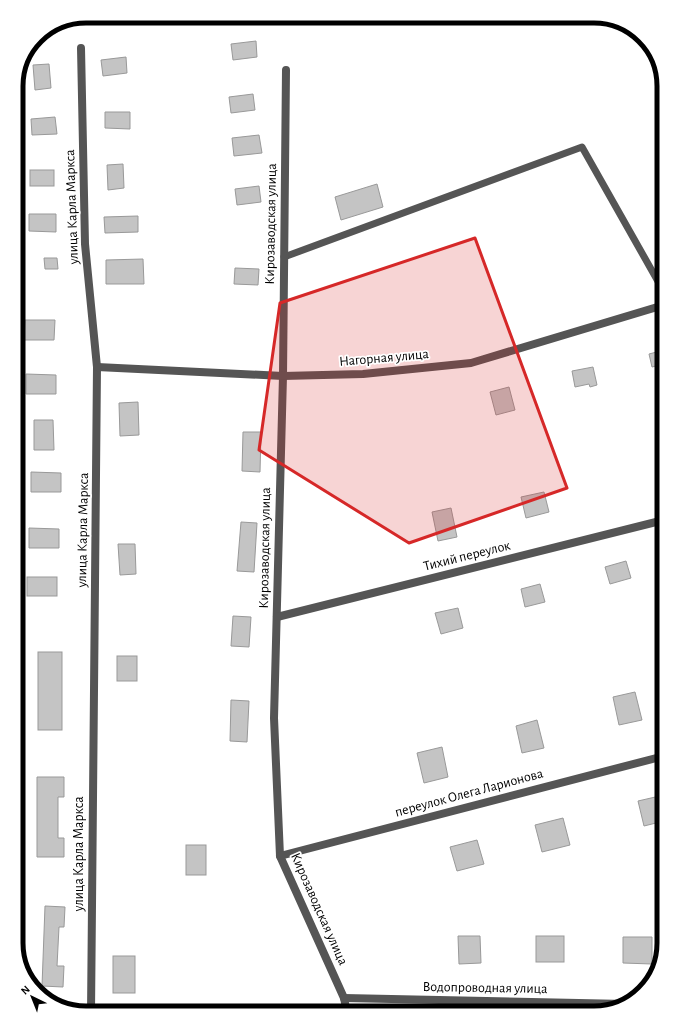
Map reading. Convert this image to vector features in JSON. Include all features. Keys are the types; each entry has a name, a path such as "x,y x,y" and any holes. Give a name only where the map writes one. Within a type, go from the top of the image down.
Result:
{"street":[{"name":"улица Карла Маркса","path":"81,48 85,244 98,367 91,1006"},
{"name":"Кирозаводская улица","path":"286,70 283,376 274,718 280,856 344,998 346,1006"},
{"name":"Нагорная улица","path":"98,367 283,376 363,374 472,363 657,307"},
{"name":"Тихий переулок","path":"277,617 657,522"},
{"name":"переулок Олега Ларионова","path":"280,856 657,758"},
{"name":"Водопроводная улица","path":"344,998 611,1004"}],"lane":[{"path":"284,257 582,147 657,280"}],"highlighted area":[{"path":"475,238 567,488 409,543 259,450 280,303"}],"building":[{"path":"256,41 257,57 233,60 231,44"},
{"path":"126,57 127,73 103,76 101,60"},
{"path":"49,64 51,88 35,90 33,65"},
{"path":"253,94 255,110 231,113 229,97"},
{"path":"105,112 130,112 130,129 105,128"},
{"path":"55,117 57,134 32,135 31,119"},
{"path":"259,135 262,153 234,156 232,138"},
{"path":"123,164 124,188 108,190 107,165"},
{"path":"30,170 54,170 54,186 30,186"},
{"path":"377,184 383,207 341,220 335,197"},
{"path":"259,186 261,202 237,205 235,189"},
{"path":"29,214 56,214 56,232 29,231"},
{"path":"138,216 138,232 105,233 104,217"},
{"path":"44,258 57,258 58,269 45,269"},
{"path":"143,259 144,284 106,284 106,260"},
{"path":"235,268 259,269 258,285 234,284"},
{"path":"25,320 55,320 54,340 24,340"},
{"path":"657,352 657,366 652,367 649,354"},
{"path":"593,367 597,385 590,387 589,384 575,387 572,371"},
{"path":"26,374 56,375 56,394 26,394"},
{"path":"509,387 515,410 496,415 490,392"},
{"path":"138,402 139,435 120,436 119,403"},
{"path":"34,420 53,420 54,450 34,450"},
{"path":"243,432 261,432 260,472 242,471"},
{"path":"31,472 61,473 61,492 31,492"},
{"path":"544,492 549,512 526,518 521,497"},
{"path":"451,508 457,537 438,541 432,512"},
{"path":"241,522 257,523 254,572 237,571"},
{"path":"29,528 59,529 59,548 29,548"},
{"path":"118,544 135,544 136,574 120,575"},
{"path":"626,561 631,578 610,584 605,567"},
{"path":"27,577 57,577 57,596 27,596"},
{"path":"540,584 545,602 525,607 521,589"},
{"path":"458,608 463,628 441,634 435,613"},
{"path":"233,616 251,617 249,647 231,646"},
{"path":"38,652 62,652 62,730 38,730"},
{"path":"117,656 137,656 137,681 117,681"},
{"path":"635,692 642,720 619,725 613,697"},
{"path":"231,700 249,701 247,742 230,741"},
{"path":"537,720 544,748 522,753 516,726"},
{"path":"442,747 448,777 424,783 417,753"},
{"path":"37,777 64,777 64,797 58,797 58,838 64,838 64,857 37,857"},
{"path":"657,797 657,823 644,826 638,801"},
{"path":"563,818 570,845 542,852 535,825"},
{"path":"477,840 484,864 457,871 450,847"},
{"path":"186,845 206,845 206,875 186,875"},
{"path":"45,906 65,907 64,927 59,927 57,966 64,966 63,987 52,986 52,977 42,977"},
{"path":"458,936 480,936 481,963 459,964"},
{"path":"536,936 564,936 564,962 536,962"},
{"path":"623,937 652,937 652,964 623,963"},
{"path":"113,956 135,956 135,993 113,993"}]}
